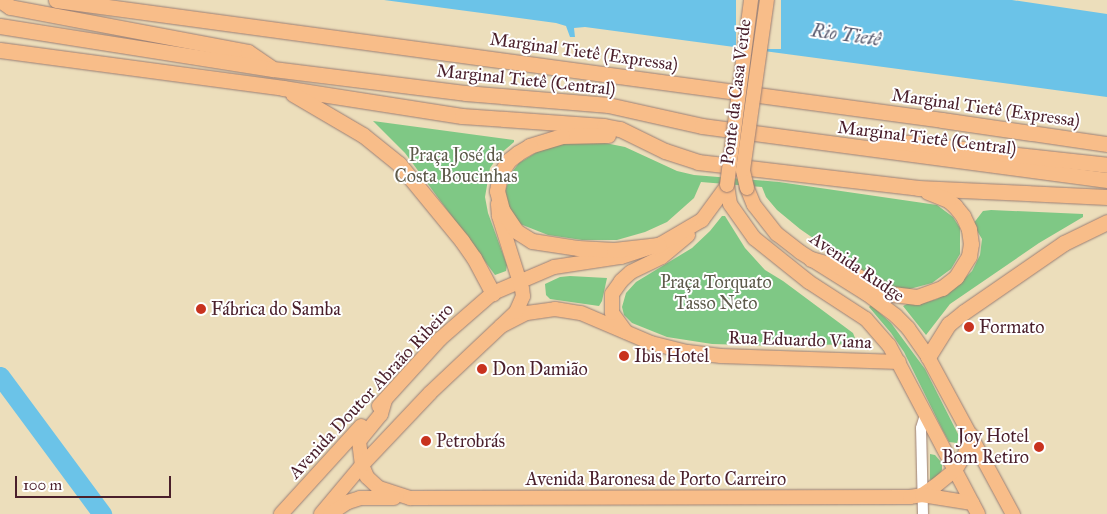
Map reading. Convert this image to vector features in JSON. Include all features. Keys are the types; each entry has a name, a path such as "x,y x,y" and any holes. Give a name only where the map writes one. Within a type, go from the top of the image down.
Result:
{"highway":[{"path":"0,0 10,7 248,52 272,69"},
{"name":"Marginal Tietê (Expressa)","path":"56,0 923,117 1107,144"},
{"name":"Marginal Tietê (Central)","path":"0,26 272,69 465,93 608,105 702,126 1107,180"},
{"path":"0,50 283,88 462,116 604,126 620,129 679,156 698,162 918,188 1107,197"},
{"path":"283,88 346,124 394,159 462,241 474,258 493,294"},
{"path":"647,141 593,134 548,139 530,146 509,160 500,174 497,191 502,210 511,226 532,241 578,248 614,250 659,245"},
{"path":"865,149 900,142 1107,165"},
{"path":"810,259 842,268 892,294 917,297 942,288 956,276 969,256 969,229 963,216 948,200 918,188"},
{"path":"928,357 940,335 957,318 1064,243 1107,222"}],"main road":[{"name":"Ponte da Casa Verde","path":"727,185 751,0"},
{"name":"Ponte da Casa Verde","path":"747,188 743,170 767,0"},
{"name":"Avenida Doutor Abraão Ribeiro","path":"281,514 440,339 493,294 520,280 554,267 621,257 659,245 702,220 727,185"},
{"path":"727,185 730,204 754,238 809,282 866,319 889,345 975,509"},
{"name":"Avenida Rudge","path":"747,188 754,206 767,224 789,244 867,294 896,316 908,328 928,357 1013,514"},
{"path":"321,514 362,465 430,393 516,312 521,303 523,296 520,280 499,216 497,191"},
{"path":"626,333 612,313 612,294 621,281 631,272 674,248 702,220"},
{"name":"Rua Eduardo Viana","path":"501,326 527,313 555,309 581,314 651,343 688,352 721,356 899,362"},
{"path":"362,465 359,441 381,414 385,400"},
{"path":"956,470 965,454 971,435"},
{"name":"Avenida Baronesa de Porto Carreiro","path":"362,465 367,477 379,488 410,498 910,497 922,495 956,470"},
{"path":"922,495 975,509"},
{"path":"330,514 348,502 360,498 410,498"}],"street":[{"path":"923,514 920,428 925,415"}],"green space":[{"name":"Praça José da Costa Boucinhas","path":"373,121 514,140 500,154 490,168 485,197 488,213 507,265 506,271 495,275 405,153"},
{"path":"569,141 600,142 625,147 677,171 694,175 779,182 937,205 953,217 960,228 960,254 951,269 932,283 906,290 882,286 800,229 777,210 766,197 762,187 701,182 694,198 667,222 645,232 617,240 582,240 548,235 515,222 510,215 505,191 512,172 519,163 537,152"},
{"path":"983,211 1083,214 1083,217 1039,243 950,304 926,335 903,306 909,303 920,304 937,299 954,289 972,271 980,255 982,239 973,224"},
{"name":"Praça Torquato Tasso Neto","path":"722,216 725,216 745,248 765,270 783,281 853,333 855,338 851,344 783,346 712,344 667,337 632,323 624,315 622,307 626,293 636,282 692,248 710,231"},
{"path":"560,277 607,278 602,301 599,306 550,299 546,295 545,284"},
{"path":"871,305 891,323 925,369 959,436 957,443 949,442 904,352 869,307"},
{"path":"930,454 935,455 942,463 942,470 937,478 930,480"}],"water":[{"name":"Rio Tietê","path":"384,0 1012,0 1107,14 1107,97 585,27 574,28 575,37 570,37 566,26 556,23"}],"pier":[{"path":"736,0 781,0 781,49 736,49"}],"waterway":[{"path":"0,376 102,514"}],"place":[{"name":"Fábrica do Samba","path":"201,309"},
{"name":"Formato","path":"969,327"},
{"name":"Ibis Hotel","path":"624,356"},
{"name":"Don Damião","path":"482,369"},
{"name":"Petrobrás","path":"426,441"},
{"name":"Joy Hotel Bom Retiro","path":"1039,447"}]}
